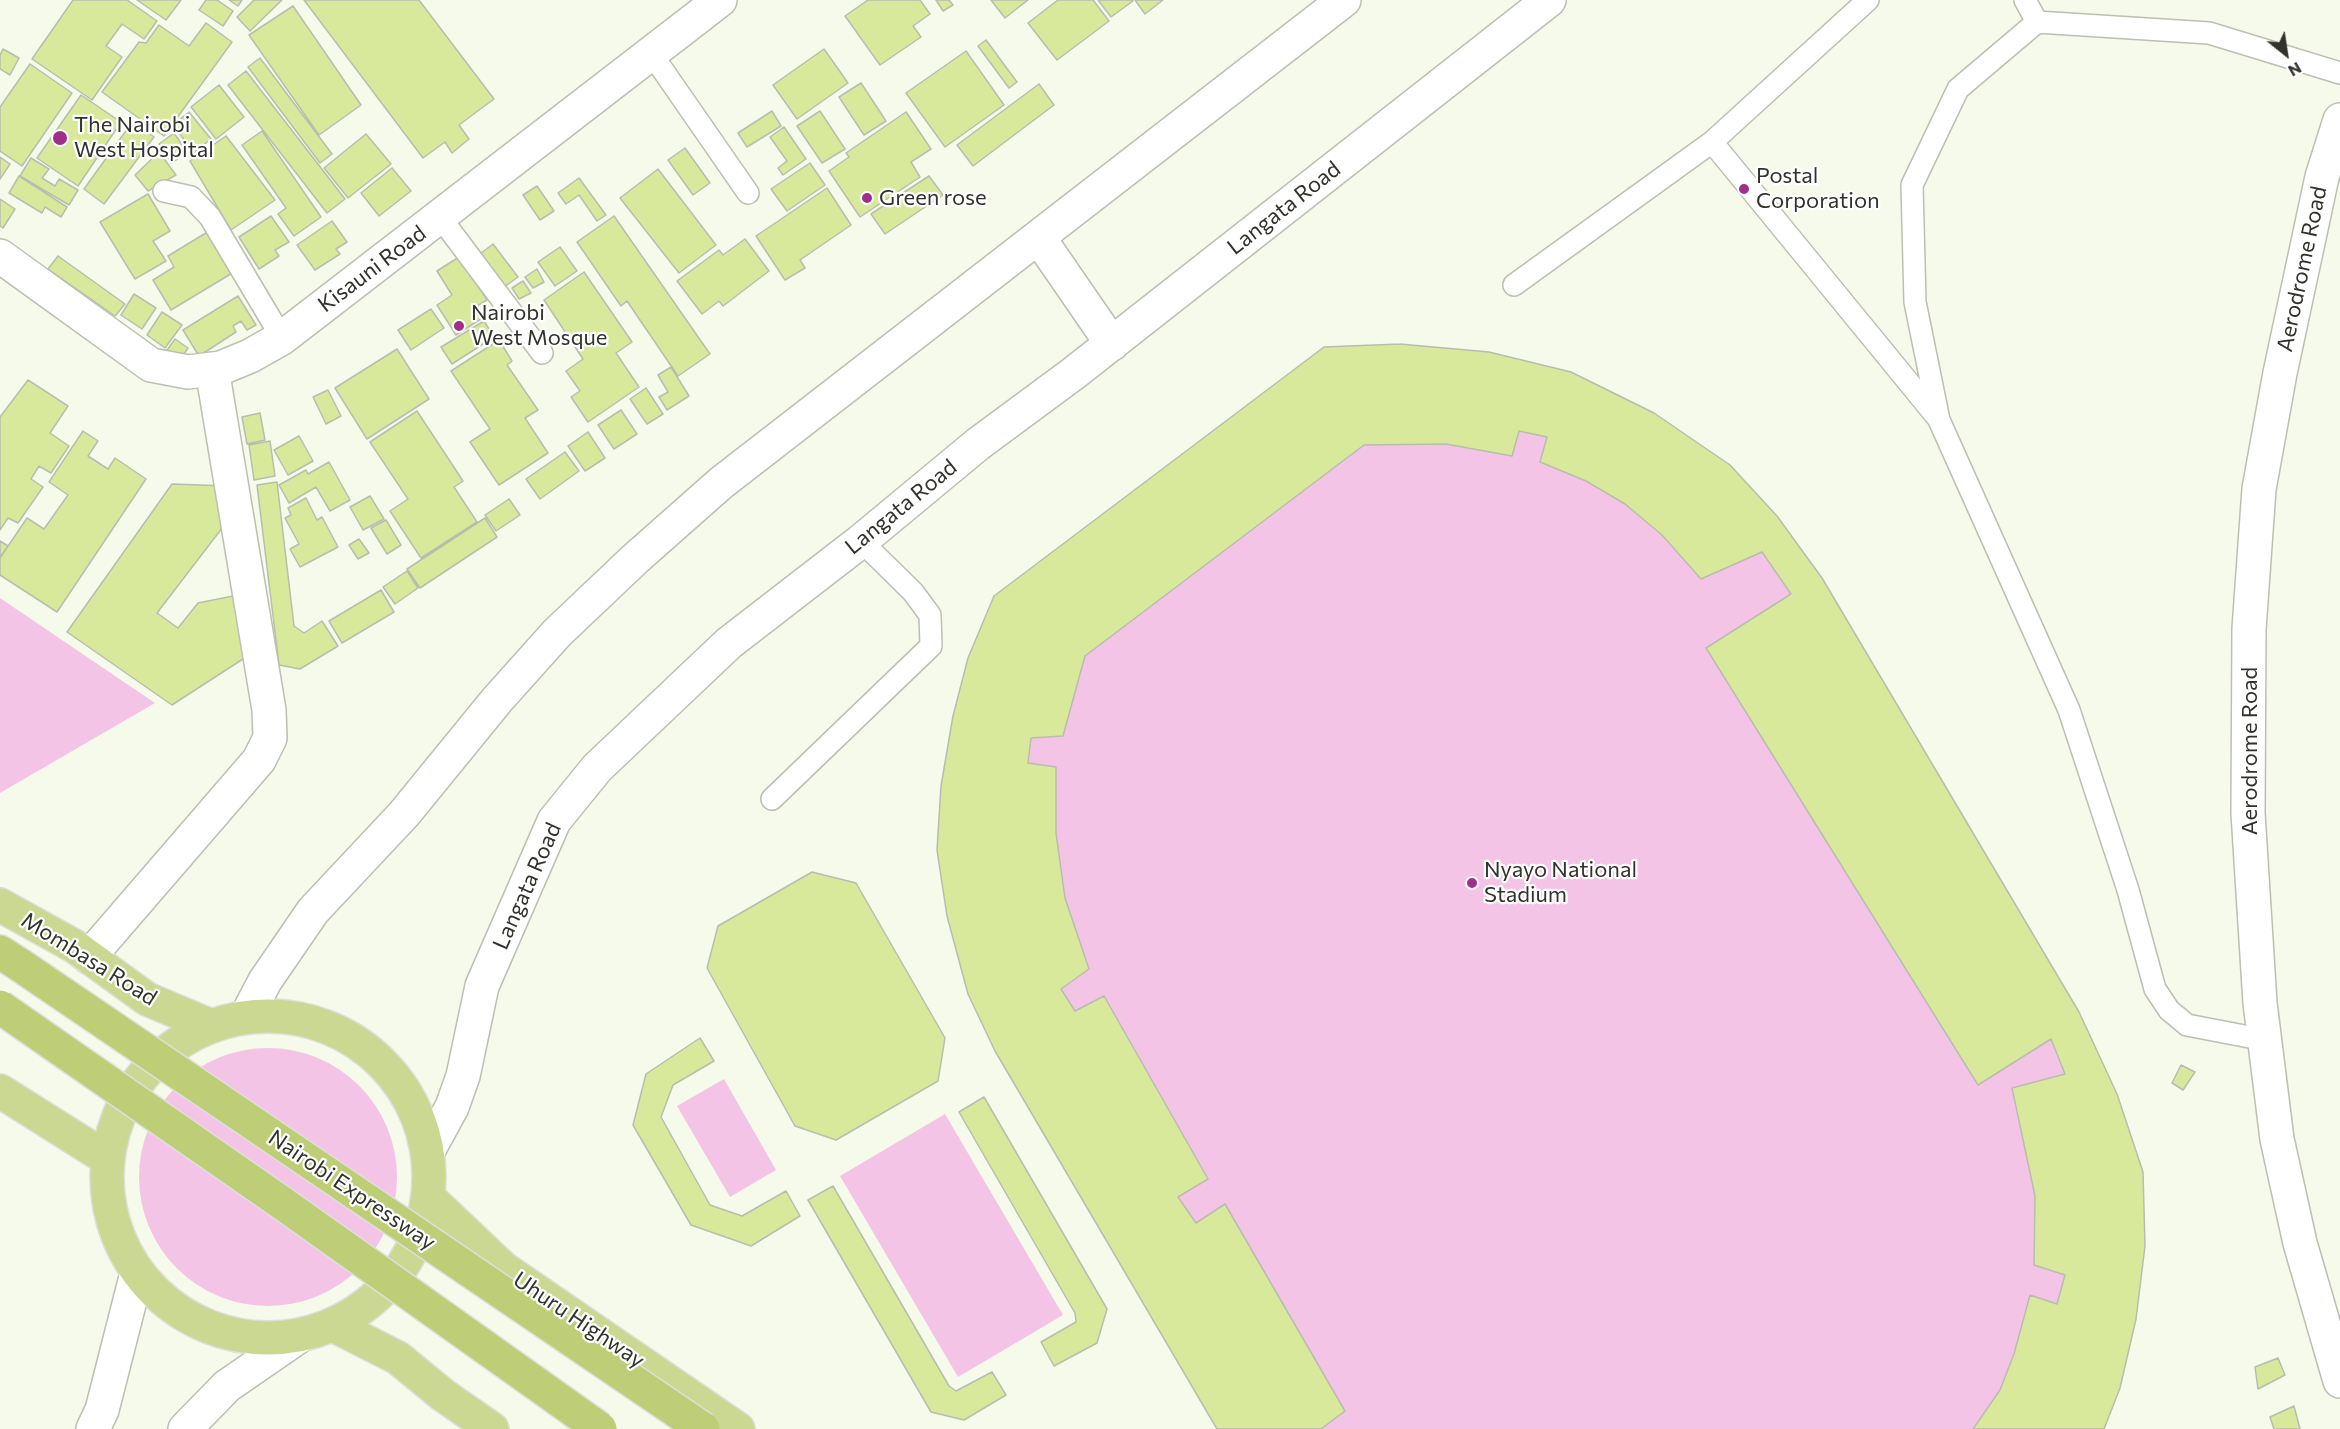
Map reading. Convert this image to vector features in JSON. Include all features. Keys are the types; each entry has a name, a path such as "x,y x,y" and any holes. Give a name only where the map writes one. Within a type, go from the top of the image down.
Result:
{"highway":[{"name":"Mombasa Road","path":"0,905 89,957 147,999 211,1026"},
{"name":"Nairobi Expressway","path":"0,952 703,1429"},
{"path":"0,1007 272,1196 600,1429"},
{"path":"246,1017 295,1017 343,1032 383,1062 413,1102 429,1149 429,1198 418,1240 395,1279 333,1325 302,1335 255,1339 210,1329 169,1306 137,1273 121,1245 111,1216 106,1185 108,1159 120,1112 142,1076 173,1046 211,1026 246,1017"},
{"path":"0,1091 108,1159"},
{"name":"Uhuru Highway","path":"429,1198 504,1268 738,1429"},
{"path":"333,1325 398,1358 443,1395 492,1429"}],"main road":[{"name":"Kisauni Road","path":"0,256 151,365 188,372 221,368 250,356 282,338 720,0"},
{"path":"246,1017 265,981 312,910 404,814 497,700 556,633 635,559 721,483 1344,0"},
{"name":"Langata Road","path":"429,1149 452,1107 463,1076 482,986 554,820 597,768 729,643 861,540 978,444 1112,344 1549,0"},
{"name":"Aerodrome Road","path":"2340,120 2322,177 2280,373 2259,489 2249,629 2248,813 2260,1003 2277,1139 2300,1243 2340,1381"},
{"path":"1039,238 1112,344"},
{"path":"89,957 259,760 270,738 269,710 212,369"},
{"path":"93,1429 102,1410 137,1273"},
{"path":"185,1429 227,1386 302,1335"}],"lane":[{"path":"1514,285 1712,142 1868,0"},
{"path":"2025,0 2037,22"},
{"path":"2265,1040 2187,1025 2169,1010 2156,989 2128,890 2069,710 1939,420 1915,302 1912,185 1958,89 2037,22 2209,33 2340,73"},
{"path":"651,53 748,193"},
{"path":"1712,142 1939,420"},
{"path":"164,191 191,197 210,217 282,338"},
{"path":"440,217 542,353"},
{"path":"772,799 931,646 930,615 914,592 861,540"}],"shaded area":[{"name":"Nyayo National Stadium","path":"1400,344 1571,372 1654,413 1729,465 1777,516 1822,578 2079,1012 2145,1246 2136,1319 2120,1388 2104,1429 1217,1429 995,1051 968,994 947,916 937,850 941,786 953,716 968,658 994,596 1324,347"},
{"path":"0,598 155,703 0,793"},
{"path":"255,1048 281,1048 305,1053 329,1063 350,1077 368,1095 382,1116 392,1140 397,1177 395,1202 382,1238 368,1259 350,1277 329,1291 305,1301 281,1306 255,1306 231,1301 207,1291 186,1277 168,1259 154,1238 144,1214 139,1190 139,1164 144,1140 154,1116 168,1095 186,1077 207,1063 231,1053"},
{"path":"724,1079 776,1170 730,1197 677,1106"},
{"path":"945,1114 1063,1315 958,1377 840,1176"}],"building":[{"path":"73,0 127,0 157,21 144,39 122,24 106,46 122,57 92,100 32,59"},
{"path":"137,0 181,0 166,20"},
{"path":"206,0 217,0 233,11 223,26 199,10"},
{"path":"229,0 242,0 238,6"},
{"path":"254,0 282,0 250,31 237,17"},
{"path":"304,0 419,0 494,99 459,125 469,139 452,153 445,142 423,158"},
{"path":"868,0 920,0 930,14 913,26 921,37 880,65 845,16"},
{"path":"936,0 949,0 953,5 943,11"},
{"path":"991,0 1028,0 1005,18"},
{"path":"1058,0 1093,0 1109,21 1057,60 1028,23"},
{"path":"1098,0 1131,0 1133,1 1111,17"},
{"path":"1135,0 1163,0 1145,14"},
{"path":"293,6 361,105 319,135 249,35"},
{"path":"206,23 232,42 164,136 102,92 139,42 146,43 159,25 189,46"},
{"path":"986,40 1017,82 1009,88 978,46"},
{"path":"3,49 19,58 10,75 0,69 0,55"},
{"path":"824,49 848,83 797,119 773,85"},
{"path":"966,51 1004,105 945,147 906,93"},
{"path":"260,58 332,154 320,163 248,67"},
{"path":"30,64 72,93 22,166 0,151 0,107"},
{"path":"246,71 345,199 327,213 228,85"},
{"path":"861,83 886,121 864,135 839,97"},
{"path":"1039,84 1054,105 973,166 957,145"},
{"path":"219,85 244,117 216,139 191,107"},
{"path":"81,95 121,122 78,186 37,158"},
{"path":"772,111 781,126 747,147 738,133"},
{"path":"820,111 845,149 822,163 797,126"},
{"path":"189,112 211,139 194,153 173,125"},
{"path":"906,112 931,149 911,162 920,177 860,217 829,171 849,157 846,153"},
{"path":"133,121 154,137 104,204 84,189"},
{"path":"784,127 806,159 783,175 778,168 787,161 770,137"},
{"path":"262,131 321,217 294,236 278,214 286,208 242,145"},
{"path":"174,133 187,152 172,163 159,144"},
{"path":"366,134 391,164 348,198 324,168"},
{"path":"226,136 275,200 231,230 190,161"},
{"path":"685,148 710,183 693,195 668,160"},
{"path":"159,152 176,175 148,191 135,175"},
{"path":"0,157 10,164 0,179"},
{"path":"31,158 49,169 42,178 55,186 59,179 78,190 69,205 20,176"},
{"path":"810,163 825,185 787,211 771,189"},
{"path":"392,168 411,191 379,216 361,193"},
{"path":"658,169 716,245 679,273 620,198"},
{"path":"19,176 67,207 61,217 45,207 42,213 9,193"},
{"path":"929,176 943,195 885,234 871,214"},
{"path":"579,178 606,215 597,221 579,195 566,204 558,193"},
{"path":"537,186 554,211 540,220 523,195"},
{"path":"827,188 851,225 800,260 805,268 785,280 756,236"},
{"path":"148,194 170,231 153,241 166,261 135,279 100,222"},
{"path":"0,199 15,209 3,228 0,226"},
{"path":"271,216 289,242 275,250 279,256 259,269 239,237"},
{"path":"614,216 710,354 678,376 627,301 621,306 577,242"},
{"path":"332,221 347,242 336,249 340,254 315,270 297,245"},
{"path":"209,231 234,272 171,310 153,280 174,267 168,256"},
{"path":"745,239 769,271 723,306 719,301 702,314 677,281 719,250 723,255"},
{"path":"493,244 518,277 500,290 476,257"},
{"path":"560,247 577,271 555,286 538,262"},
{"path":"58,256 125,304 115,316 48,269"},
{"path":"459,257 487,300 477,306 484,317 456,335 437,305 452,295 437,271"},
{"path":"537,269 544,282 533,288 525,277"},
{"path":"584,272 632,342 616,353 639,387 588,422 571,397 580,391 566,371 583,359 544,300"},
{"path":"523,281 531,293 519,299 512,288"},
{"path":"134,294 156,308 142,329 121,315"},
{"path":"238,296 256,325 247,330 241,321 233,326 236,332 199,356 183,330"},
{"path":"431,309 444,328 411,350 398,330"},
{"path":"162,312 182,325 165,348 147,335"},
{"path":"484,321 494,337 452,364 441,347"},
{"path":"175,339 188,348 181,359 167,350"},
{"path":"499,340 512,361 507,365 538,410 525,418 548,453 499,485 470,442 490,429 451,371"},
{"path":"1400,344 1489,352 1571,372 1654,413 1730,465 1777,516 1822,578 2079,1012 2117,1094 2143,1172 2145,1246 2136,1319 2120,1388 2104,1429 1973,1429 2000,1390 2014,1354 2030,1295 2057,1304 2065,1275 2034,1265 2035,1196 2012,1088 2065,1074 2051,1039 1978,1085 1706,648 1791,594 1762,552 1701,579 1662,535 1625,504 1586,481 1540,462 1547,437 1519,431 1512,456 1446,444 1364,445 1085,656 1063,736 1031,738 1028,763 1056,767 1056,833 1065,898 1089,969 1061,989 1075,1011 1104,996 1208,1179 1178,1197 1196,1223 1225,1204 1345,1411 1321,1429 1217,1429 995,1051 968,994 947,916 937,850 941,786 953,716 968,658 994,596 1324,347"},
{"path":"397,349 429,399 367,439 335,388"},
{"path":"671,367 689,396 667,410 659,397 668,392 658,375"},
{"path":"28,380 68,406 50,433 69,446 51,473 39,466 31,479 43,487 18,523 8,518 0,530 0,417"},
{"path":"646,388 663,414 647,424 630,399"},
{"path":"328,390 341,416 326,424 313,397"},
{"path":"621,410 637,434 614,449 598,425"},
{"path":"417,411 463,481 454,487 477,522 421,558 390,511 408,499 370,442"},
{"path":"260,413 265,440 247,444 242,417"},
{"path":"83,431 98,441 88,456 108,469 115,458 146,479 57,612 0,575 0,558 27,518 44,529 68,495 49,482"},
{"path":"588,432 605,458 585,471 568,446"},
{"path":"299,436 313,461 288,475 274,450"},
{"path":"270,441 275,476 254,480 249,445"},
{"path":"565,452 579,471 540,499 526,479"},
{"path":"329,462 350,500 330,511 316,487 289,503 279,485 306,470 308,474"},
{"path":"277,482 294,626 304,633 322,621 338,646 300,669 279,665 257,485"},
{"path":"172,484 228,486 226,523 157,613 178,628 198,603 233,596 246,657 172,705 67,632"},
{"path":"370,496 384,519 363,530 350,507"},
{"path":"306,498 317,520 322,517 338,547 300,567 290,549 299,544 285,518 291,515 288,508"},
{"path":"509,499 520,515 496,531 485,515"},
{"path":"485,518 497,537 420,588 407,569"},
{"path":"386,520 401,545 387,554 371,528"},
{"path":"359,539 369,553 358,559 349,545"},
{"path":"0,541 8,546 0,557"},
{"path":"407,571 418,588 395,604 383,587"},
{"path":"381,590 394,612 342,643 329,621"},
{"path":"812,872 856,883 945,1038 938,1081 836,1140 795,1126 707,968 718,926"},
{"path":"700,1038 714,1061 673,1085 661,1117 710,1205 742,1216 786,1191 800,1216 751,1246 691,1225 633,1125 646,1074"},
{"path":"2181,1065 2195,1072 2183,1090 2172,1083"},
{"path":"984,1097 1107,1309 1097,1343 1054,1366 1041,1342 1076,1322 1075,1313 959,1112"},
{"path":"833,1186 949,1386 956,1391 992,1372 1006,1395 964,1420 931,1412 808,1200"},
{"path":"2278,1358 2285,1375 2258,1389 2255,1367"},
{"path":"2294,1406 2300,1429 2274,1429 2270,1417"}],"place":[{"name":"The Nairobi West Hospital","path":"60,138"},
{"name":"Postal Corporation","path":"1744,189"},
{"name":"Green rose","path":"867,198"},
{"name":"Nairobi West Mosque","path":"459,326"},
{"name":"Nyayo National Stadium","path":"1472,883"}]}
